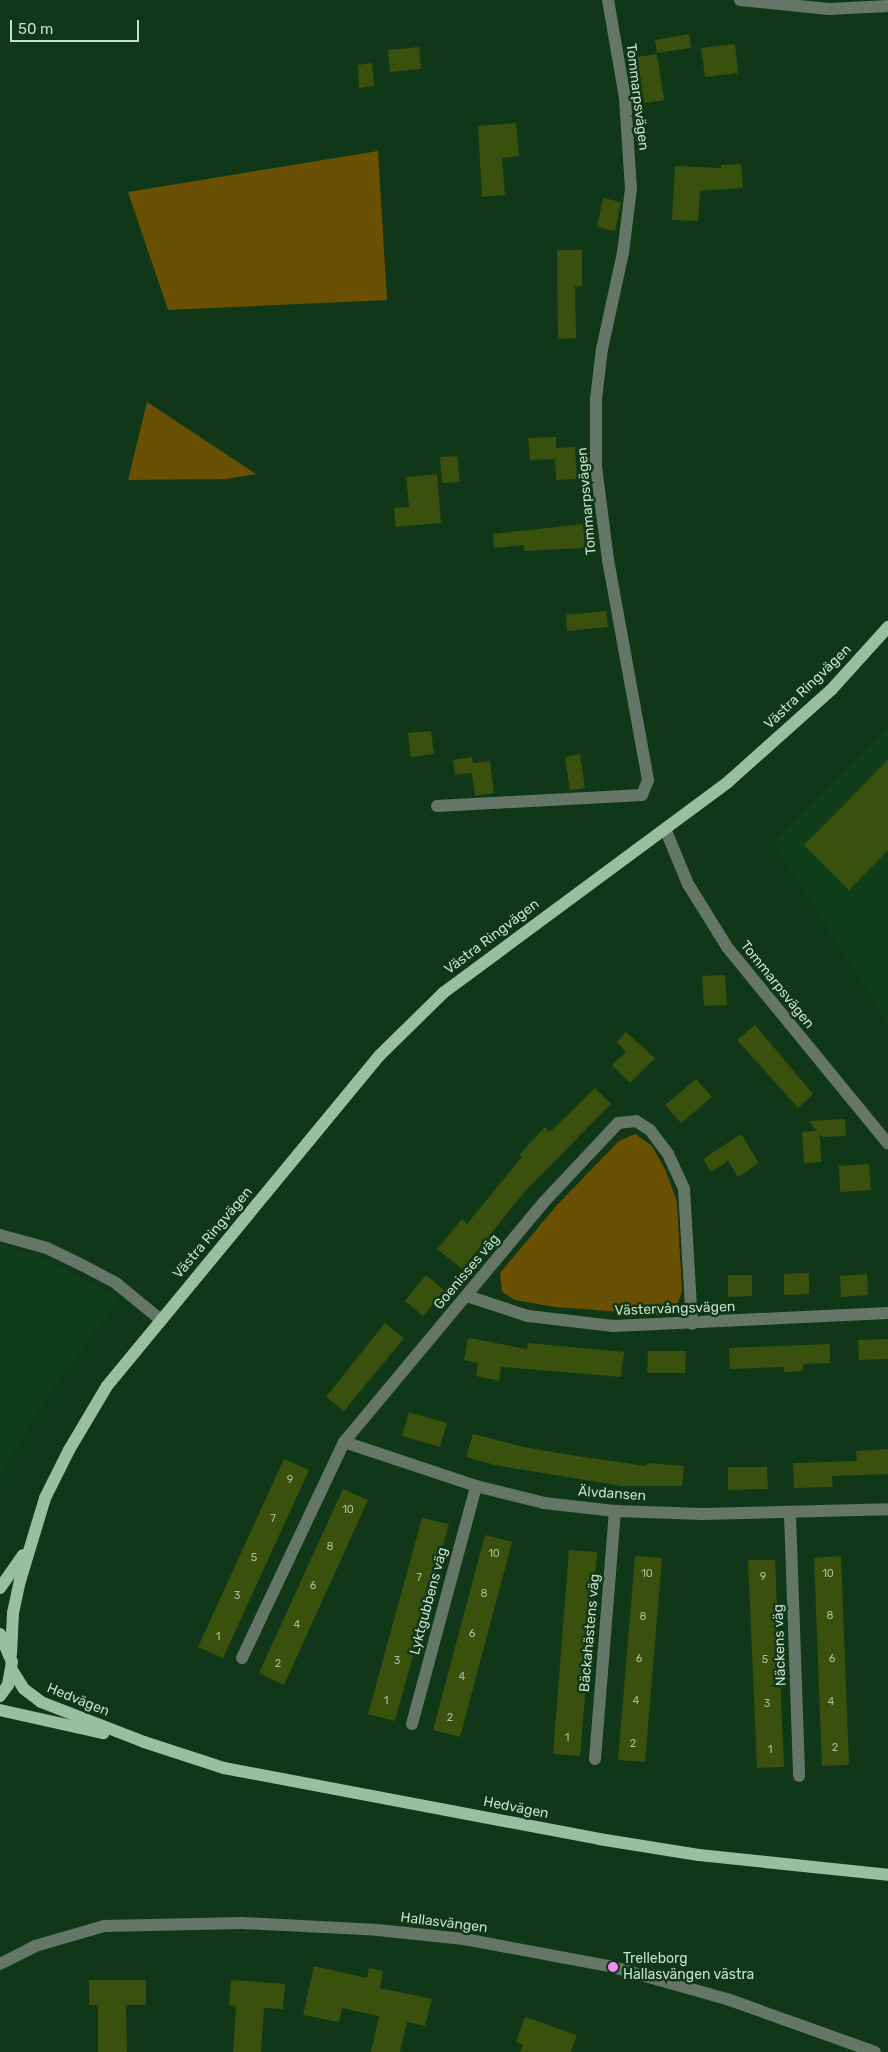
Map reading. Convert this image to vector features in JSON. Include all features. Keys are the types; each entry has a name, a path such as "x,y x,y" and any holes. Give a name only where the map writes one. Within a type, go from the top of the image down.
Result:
{"main road":[{"name":"Västra Ringvägen","path":"11,1654 13,1613 28,1549 45,1498 69,1450 107,1386 379,1056 443,993 548,912 666,831 728,782 832,688 888,627"},
{"name":"Västra Ringvägen","path":"0,1588 28,1549"},
{"path":"0,1634 11,1654 12,1670 0,1696"},
{"name":"Hedvägen","path":"12,1670 24,1689 42,1702 144,1742 224,1768 599,1839 699,1855 888,1874"},
{"name":"Hedvägen","path":"0,1710 144,1742"}],"street":[{"name":"Tommarpsvägen","path":"437,806 642,795 648,780 608,560 596,466 596,399 602,349 623,253 631,190 625,98 608,0"},
{"path":"740,0 829,9 888,6"},
{"name":"Tommarpsvägen","path":"666,831 688,884 727,947 888,1144"},
{"name":"Goenisses väg","path":"242,1658 344,1442 543,1203 618,1124 636,1121 650,1130 668,1154 684,1189 692,1324"},
{"path":"0,1236 47,1248 82,1265 117,1284 161,1320"},
{"name":"Västervångsvägen","path":"467,1296 528,1316 613,1326 692,1324 888,1313"},
{"name":"Älvdansen","path":"344,1442 476,1486 544,1503 615,1511 790,1514 888,1509"},
{"name":"Lyktgubbens väg","path":"412,1724 476,1486"},
{"name":"Bäckahästens väg","path":"595,1759 615,1511"},
{"name":"Näckens väg","path":"790,1514 798,1776"},
{"name":"Hallasvängen","path":"0,1964 35,1946 104,1926 242,1923 430,1935 528,1950 663,1979 847,2040 875,2052"}],"shaded area":[{"path":"378,151 387,300 168,310 128,192"},
{"path":"147,402 256,474 226,479 128,480"},
{"path":"888,726 888,1023 773,842"},
{"path":"635,1134 652,1146 666,1171 677,1202 682,1291 675,1311 660,1315 555,1307 515,1300 502,1292 500,1273 557,1205 619,1141"},
{"path":"0,1244 43,1257 119,1298 39,1408 0,1476"}],"building":[{"path":"689,34 691,48 657,53 655,40"},
{"path":"735,44 738,73 705,77 701,48"},
{"path":"419,47 421,69 390,72 388,50"},
{"path":"657,54 664,100 644,103 637,57"},
{"path":"372,63 374,86 359,88 358,65"},
{"path":"516,123 519,156 502,158 505,195 482,197 478,126"},
{"path":"741,164 743,188 700,191 698,221 672,220 675,166 721,168 721,165"},
{"path":"603,198 621,202 615,231 597,227"},
{"path":"557,250 582,250 582,286 575,286 576,338 558,339"},
{"path":"556,437 556,448 575,447 577,479 556,480 555,459 530,460 528,438"},
{"path":"457,456 460,482 442,483 440,457"},
{"path":"437,474 441,523 396,527 394,508 409,507 406,477"},
{"path":"583,524 585,548 524,551 524,545 494,548 493,534"},
{"path":"606,611 608,627 567,631 566,615"},
{"path":"431,731 434,754 411,757 408,733"},
{"path":"580,754 585,788 570,790 565,757"},
{"path":"472,757 473,763 490,761 494,793 475,796 472,773 455,775 453,760"},
{"path":"888,760 888,850 849,890 804,845"},
{"path":"725,975 727,1005 704,1006 702,976"},
{"path":"755,1025 813,1094 798,1108 737,1040"},
{"path":"626,1032 655,1058 630,1083 612,1065 626,1052 617,1042"},
{"path":"696,1079 712,1097 681,1123 665,1105"},
{"path":"595,1088 611,1104 526,1190 462,1269 437,1249 462,1219 467,1224 522,1157 519,1155 545,1127 550,1132"},
{"path":"845,1119 846,1136 823,1137 820,1134 821,1162 804,1163 802,1132 817,1131 809,1121"},
{"path":"741,1134 759,1163 738,1177 728,1161 711,1172 703,1159"},
{"path":"869,1164 871,1190 840,1192 839,1166"},
{"path":"809,1273 809,1294 784,1295 784,1274"},
{"path":"867,1274 868,1295 841,1297 840,1276"},
{"path":"426,1275 444,1290 423,1316 405,1301"},
{"path":"728,1275 752,1275 752,1296 728,1297"},
{"path":"385,1323 404,1338 344,1411 326,1397"},
{"path":"468,1338 527,1349 528,1343 624,1352 621,1377 501,1367 499,1381 476,1376 478,1363 464,1360"},
{"path":"888,1339 888,1359 859,1360 858,1340"},
{"path":"830,1344 830,1363 803,1364 803,1371 784,1372 784,1367 730,1369 729,1348"},
{"path":"648,1351 686,1351 685,1373 647,1373"},
{"path":"409,1412 447,1423 440,1447 402,1436"},
{"path":"473,1434 524,1447 577,1456 646,1466 647,1463 684,1466 682,1486 622,1486 495,1465 466,1457"},
{"path":"888,1449 888,1474 832,1476 833,1487 794,1488 793,1463 857,1461 856,1451"},
{"path":"284,1459 309,1470 223,1658 198,1647"},
{"path":"728,1467 767,1467 768,1489 728,1490"},
{"path":"343,1489 368,1500 284,1685 259,1673"},
{"path":"422,1518 449,1524 395,1721 368,1714"},
{"path":"485,1535 512,1542 460,1737 433,1730"},
{"path":"569,1550 597,1552 580,1756 553,1754"},
{"path":"635,1556 662,1558 645,1762 618,1760"},
{"path":"841,1556 849,1765 822,1766 814,1558"},
{"path":"748,1560 775,1560 784,1767 757,1768"},
{"path":"314,1966 367,1978 369,1968 383,1971 380,1988 432,1999 425,2026 407,2022 400,2052 371,2052 379,2016 342,2008 339,2022 303,2015"},
{"path":"89,1980 146,1980 146,2005 126,2005 127,2052 98,2052 98,2005 89,2005"},
{"path":"231,1980 285,1984 283,2009 264,2008 261,2052 233,2052 236,2006 229,2005"},
{"path":"525,2017 577,2035 571,2052 520,2052 523,2045 516,2042"}],"place":[{"name":"Trelleborg Hallasvängen västra","path":"613,1967"}]}
